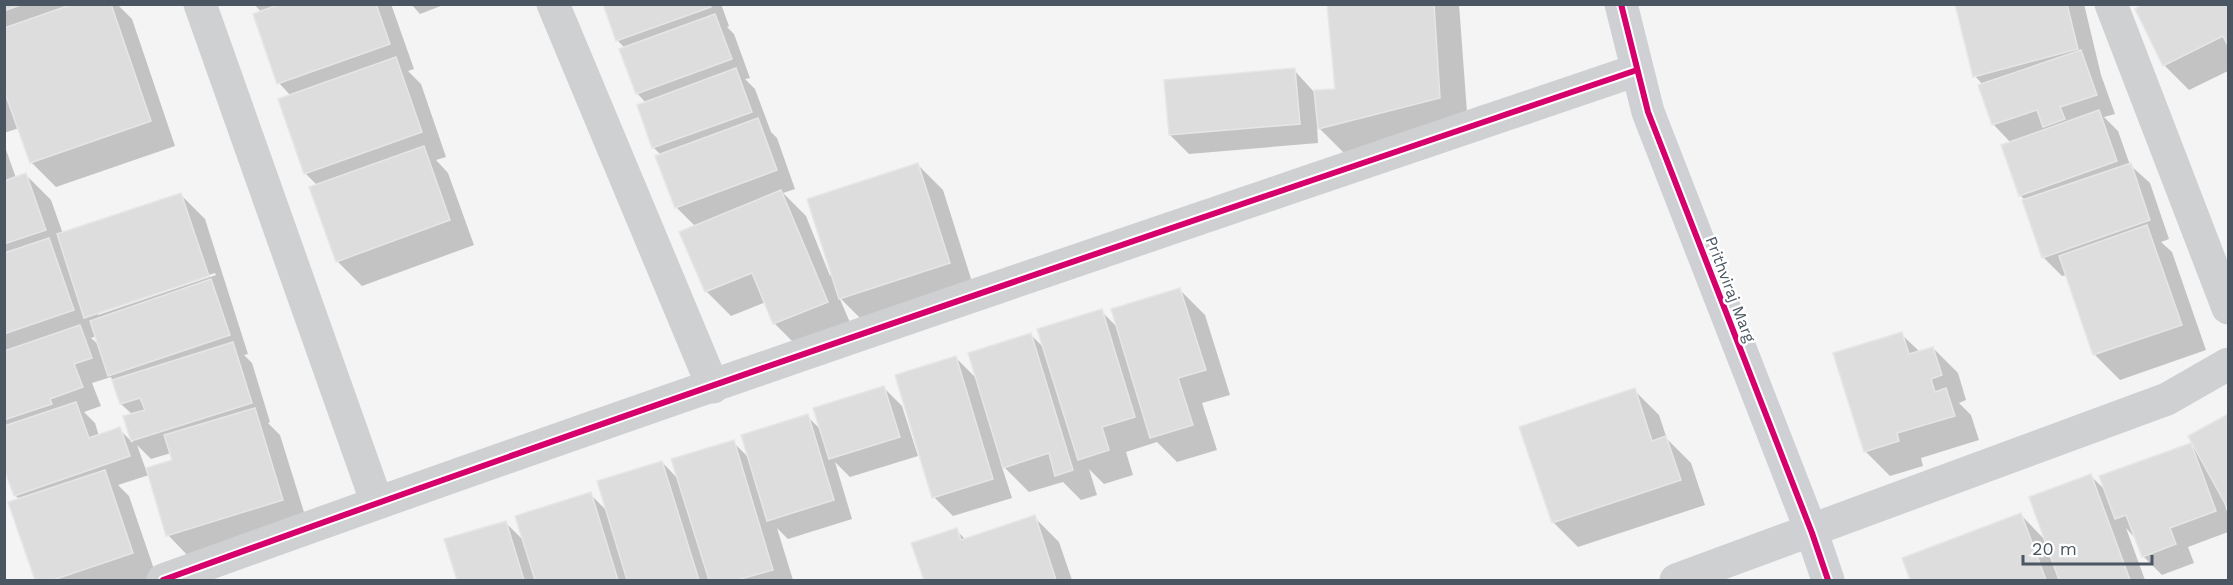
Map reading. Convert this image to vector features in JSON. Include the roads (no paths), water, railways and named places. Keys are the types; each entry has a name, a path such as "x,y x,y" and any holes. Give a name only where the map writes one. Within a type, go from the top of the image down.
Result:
{"street":[{"path":"200,4 377,503"},
{"path":"553,4 712,387"},
{"name":"Prithviraj Marg","path":"1621,4 1648,112 1812,532 1828,580"},
{"path":"2111,4 2229,308"},
{"path":"164,580 377,503 712,387 1637,70"},
{"path":"1676,580 1812,532 2168,399 2229,364"}]}
